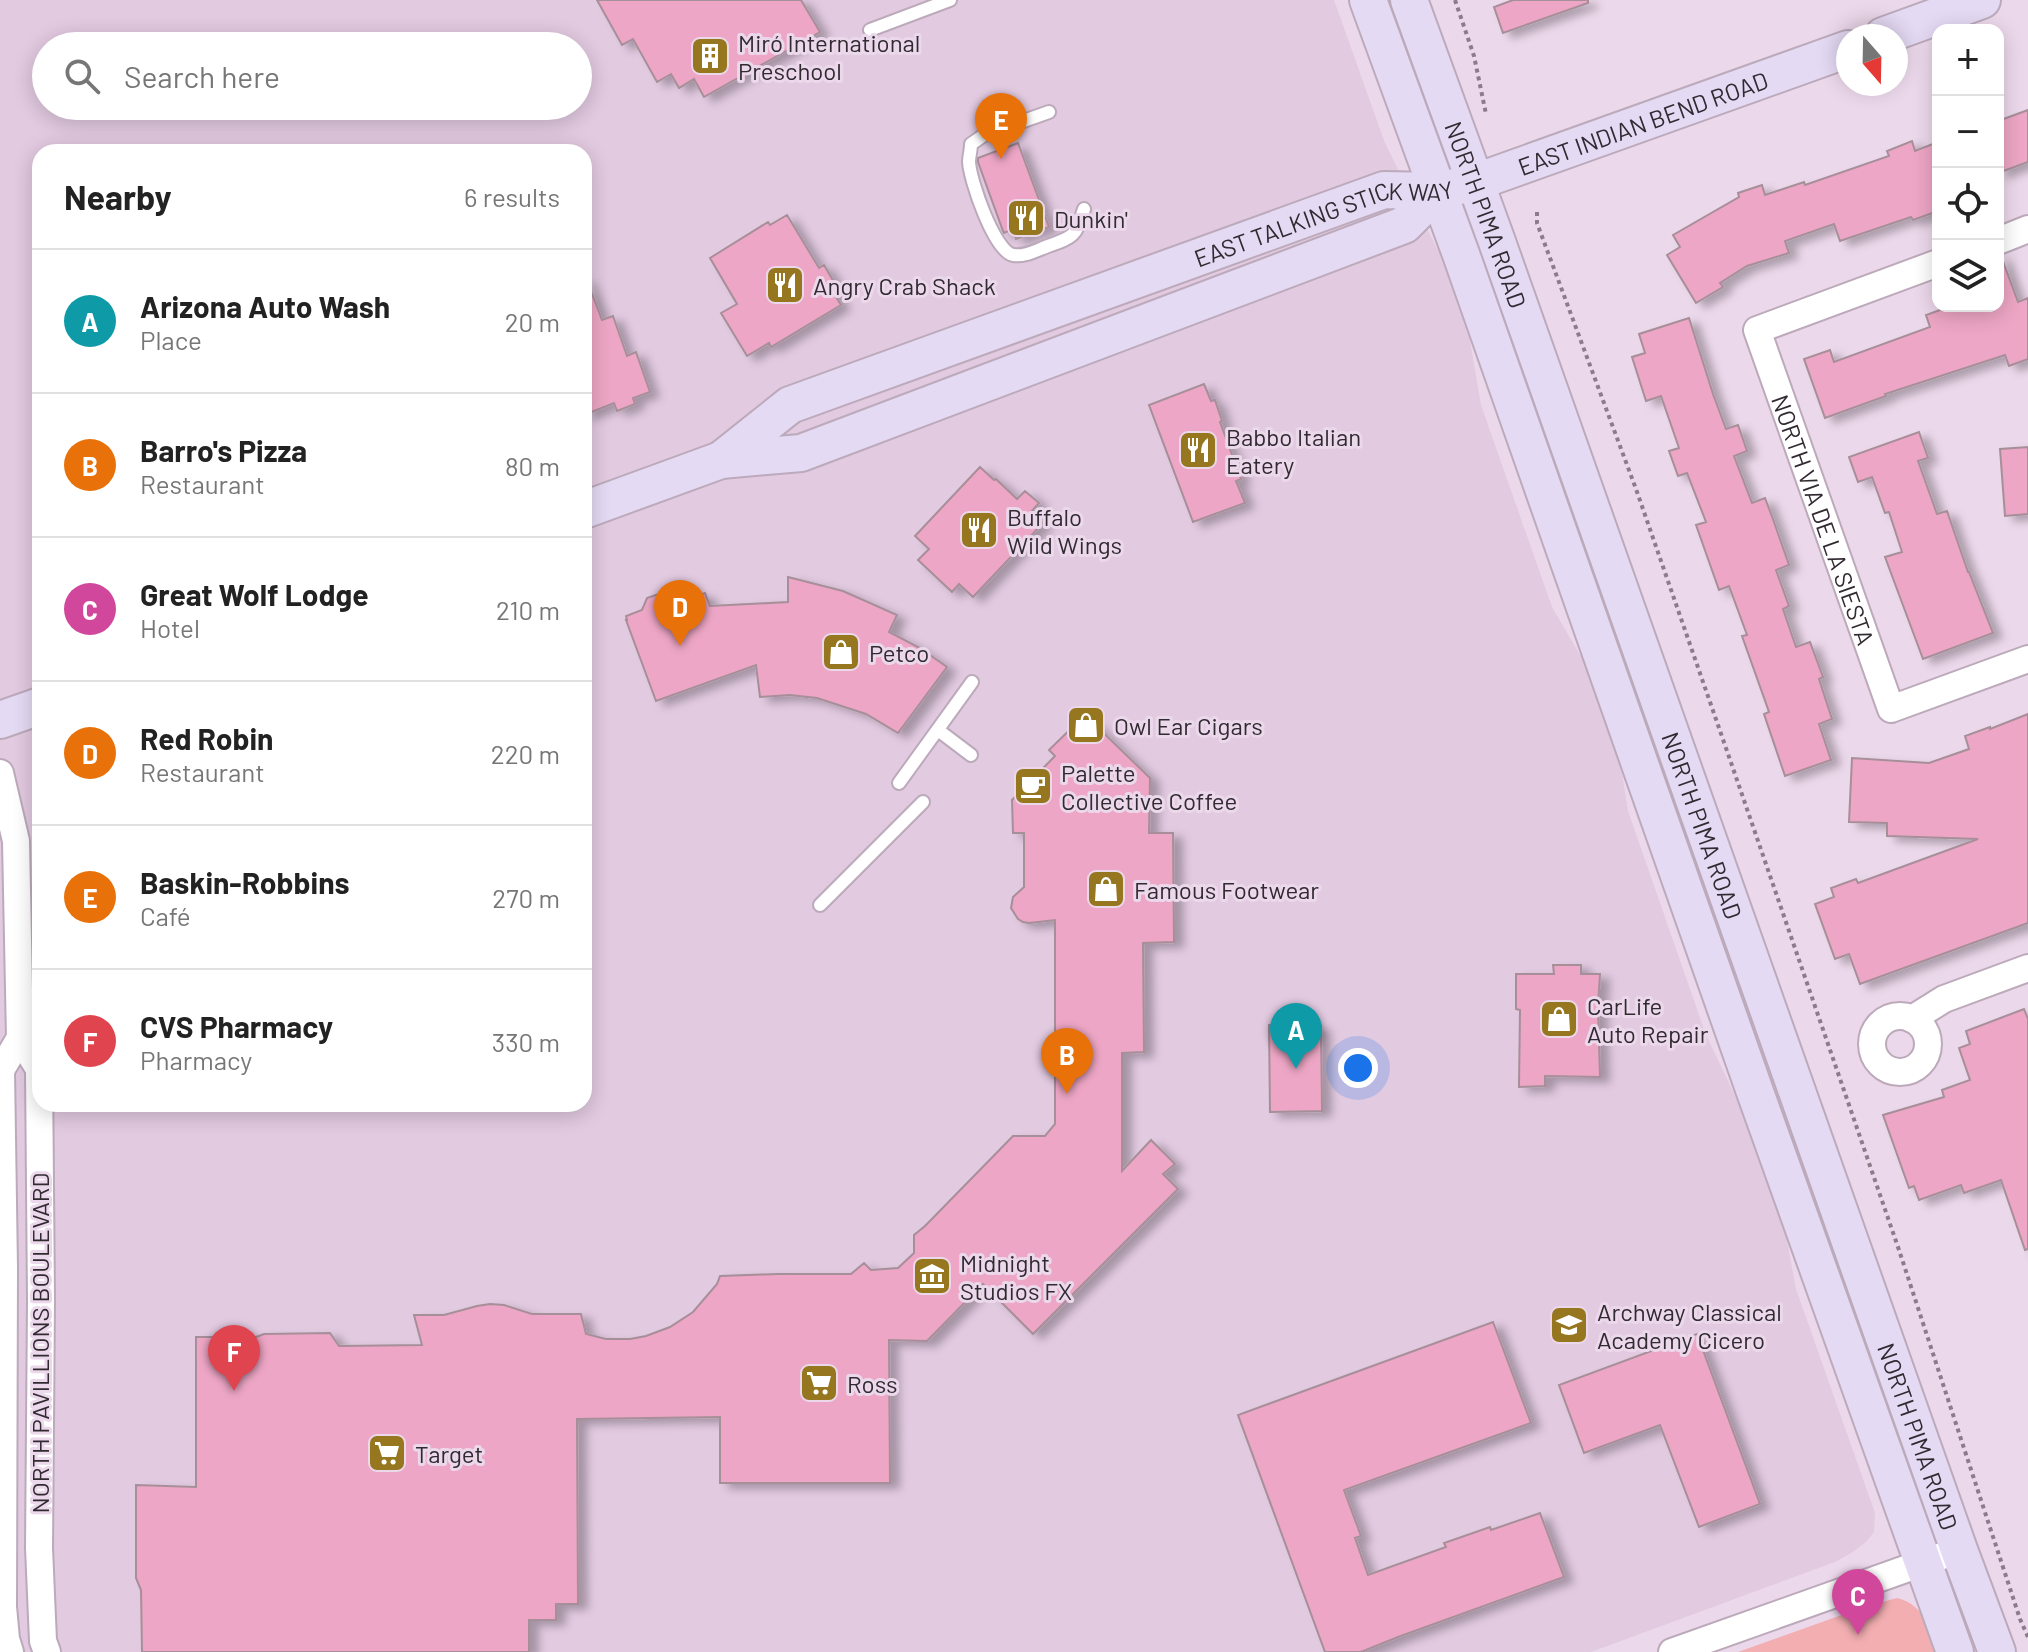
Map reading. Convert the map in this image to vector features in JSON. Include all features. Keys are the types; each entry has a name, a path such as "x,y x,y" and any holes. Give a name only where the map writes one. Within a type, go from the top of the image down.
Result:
{"main road":[{"name":"NORTH PIMA ROAD","path":"1368,0 1955,1652"},
{"name":"NORTH PIMA ROAD","path":"1409,0 1997,1652"},
{"path":"1908,27 1982,0"},
{"name":"EAST INDIAN BEND ROAD","path":"1438,191 1476,182 1836,53"},
{"name":"EAST TALKING STICK WAY","path":"721,460 790,405 1384,190 1438,191"},
{"name":"EAST TALKING STICK WAY","path":"592,507 721,460 801,453 1404,225 1438,191"},
{"path":"836,439 874,407 979,363 986,352 990,332"},
{"path":"1600,647 1610,647 1624,653 1693,842 1721,875"},
{"path":"0,720 32,709"}],"street":[{"path":"2000,240 2028,229"},
{"name":"NORTH VIA DE LA SIESTA","path":"1932,265 1757,330 1891,709 2028,659"},
{"name":"NORTH PAVILLIONS BOULEVARD","path":"0,773 17,846 20,1038 32,1058"},
{"path":"1912,1019 1944,999 2028,968"},
{"name":"NORTH PAVILLIONS BOULEVARD","path":"10,1652 3,1607 1,1070 20,1038"},
{"name":"NORTH PAVILLIONS BOULEVARD","path":"39,1112 39,1579 43,1641 47,1652"},
{"path":"1672,1652 1959,1550"}],"lane":[{"path":"870,30 950,0"},
{"path":"1049,112 984,135 971,144 969,162 974,184 993,235 1010,255 1025,254 1065,240 1078,231 1084,209"},
{"path":"899,783 972,682"},
{"path":"938,730 971,755"},
{"path":"820,905 923,802"}],"path":[{"path":"1455,0 1474,56 1486,114"},
{"path":"1537,212 1537,223 1636,489 1879,1191 2028,1637"}],"shaded area":[{"path":"0,0 1334,0 1385,143 1465,311 1481,405 1552,607 1596,682 1618,748 1628,811 1706,1035 1758,1143 1784,1225 1796,1289 1875,1513 1874,1532 1867,1541 1835,1562 1591,1652 0,1652"},
{"path":"1897,1598 1920,1612 1937,1652 1738,1652 1864,1607"}],"building":[{"name":"Miró International Preschool","path":"597,0 801,0 820,32 704,97 694,79 679,88 671,74 657,82 633,39 622,45"},
{"path":"1513,0 1588,0 1588,3 1503,33 1494,7"},
{"path":"2028,110 2028,162 2004,171 2004,168 2004,119"},
{"path":"1912,141 1915,151 1932,144 1932,213 1913,220 1911,217 1840,241 1834,224 1785,241 1789,253 1747,266 1720,283 1723,287 1696,303 1667,255 1680,247 1673,235 1739,197 1738,193 1762,185 1765,195 1804,182 1805,185 1889,156 1887,151"},
{"path":"1018,143 1049,227 1016,239 1013,229 1003,231 978,158"},
{"name":"Angry Crab Shack","path":"787,215 819,268 824,265 838,289 833,292 841,305 771,347 769,343 747,356 721,313 737,304 710,258 768,222 770,225"},
{"path":"2004,264 2018,302 2028,298 2028,359 2009,366 2005,355 1885,394 1825,418 1804,359 1830,350 1834,362 1930,327 1926,315 1934,312 2004,312"},
{"path":"592,294 602,320 613,316 627,356 636,352 650,392 633,398 635,404 617,411 614,403 592,412"},
{"path":"1689,318 1726,429 1738,425 1747,451 1734,456 1752,503 1765,498 1774,522 1789,565 1776,570 1789,606 1783,609 1796,647 1810,642 1823,677 1819,679 1832,719 1819,724 1831,760 1785,776 1764,714 1769,712 1742,636 1747,635 1729,586 1719,590 1696,525 1706,522 1687,473 1678,476 1669,451 1679,448 1661,396 1646,401 1632,357 1645,353 1639,334"},
{"name":"Babbo Italian Eatery","path":"1204,384 1211,401 1215,400 1241,479 1236,481 1245,503 1193,522 1149,405"},
{"path":"1919,432 1928,458 1918,461 1937,514 1947,511 1993,633 1923,659 1885,557 1902,552 1889,512 1885,513 1872,477 1858,482 1849,457"},
{"path":"2028,447 2028,514 2005,516 2000,449"},
{"name":"Buffalo Wild Wings","path":"980,467 1017,499 1025,491 1039,503 1031,512 1043,523 973,597 959,584 952,592 918,560 929,549 915,536"},
{"name":"Petco","path":"788,577 843,591 897,615 889,632 947,667 898,733 866,714 817,698 790,695 760,697 756,665 656,701 626,616 642,610 647,598 676,588 694,597 705,593 710,606 788,602"},
{"path":"2028,714 2028,923 1860,984 1849,954 1835,959 1815,904 1834,897 1831,888 1856,879 1858,883 1978,839 1887,836 1887,823 1849,822 1852,758 1929,763 1969,749 1965,736"},
{"path":"1085,715 1150,778 1149,833 1173,833 1174,942 1143,943 1144,1052 1122,1053 1122,1171 1151,1140 1175,1164 1163,1174 1178,1189 1033,1334 983,1284 927,1341 889,1340 890,1483 720,1483 720,1417 577,1419 578,1604 556,1604 556,1620 529,1620 529,1652 142,1652 141,1590 136,1578 136,1485 196,1487 196,1337 330,1333 339,1346 422,1345 414,1315 444,1315 490,1304 532,1314 581,1314 586,1334 606,1339 646,1336 670,1327 693,1312 717,1284 720,1276 851,1274 864,1263 871,1270 898,1268 914,1253 914,1235 1013,1136 1045,1136 1055,1124 1055,920 1023,922 1011,908 1013,897 1024,887 1024,833 1013,833 1012,800 1055,756 1049,750"},
{"name":"CarLife Auto Repair","path":"1553,965 1581,965 1581,974 1600,974 1600,1077 1545,1076 1545,1086 1519,1087 1520,1010 1516,1009 1516,974 1554,974"},
{"path":"2024,1009 2028,1019 2028,1249 2025,1250 2001,1180 1964,1193 1961,1185 1919,1200 1914,1186 1909,1188 1883,1115 1944,1097 1942,1090 1970,1080 1959,1048 1970,1044 1966,1031"},
{"path":"1269,1025 1321,1026 1322,1111 1270,1112"},
{"path":"1493,1322 1531,1423 1344,1490 1361,1536 1355,1538 1368,1575 1446,1547 1444,1543 1540,1513 1564,1577 1361,1652 1325,1652 1238,1415"},
{"path":"1697,1334 1760,1504 1699,1527 1660,1425 1584,1453 1559,1385"}],"place":[{"name":"Miró International Preschool","path":"710,56"},
{"name":"Baskin-Robbins","path":"1001,159"},
{"name":"Dunkin'","path":"1026,218"},
{"name":"Angry Crab Shack","path":"785,285"},
{"name":"Babbo Italian Eatery","path":"1198,450"},
{"name":"Buffalo Wild Wings","path":"979,530"},
{"name":"Red Robin","path":"680,646"},
{"name":"Petco","path":"841,652"},
{"name":"Owl Ear Cigars","path":"1086,725"},
{"name":"Palette Collective Coffee","path":"1033,786"},
{"name":"Famous Footwear","path":"1106,889"},
{"name":"CarLife Auto Repair","path":"1559,1019"},
{"name":"Arizona Auto Wash","path":"1296,1069"},
{"name":"Barro's Pizza","path":"1067,1094"},
{"name":"Midnight Studios FX","path":"932,1276"},
{"name":"Archway Classical Academy Cicero","path":"1569,1325"},
{"name":"Ross","path":"819,1383"},
{"name":"CVS Pharmacy","path":"234,1391"},
{"name":"Target","path":"387,1453"},
{"name":"Great Wolf Lodge","path":"1858,1635"}]}
